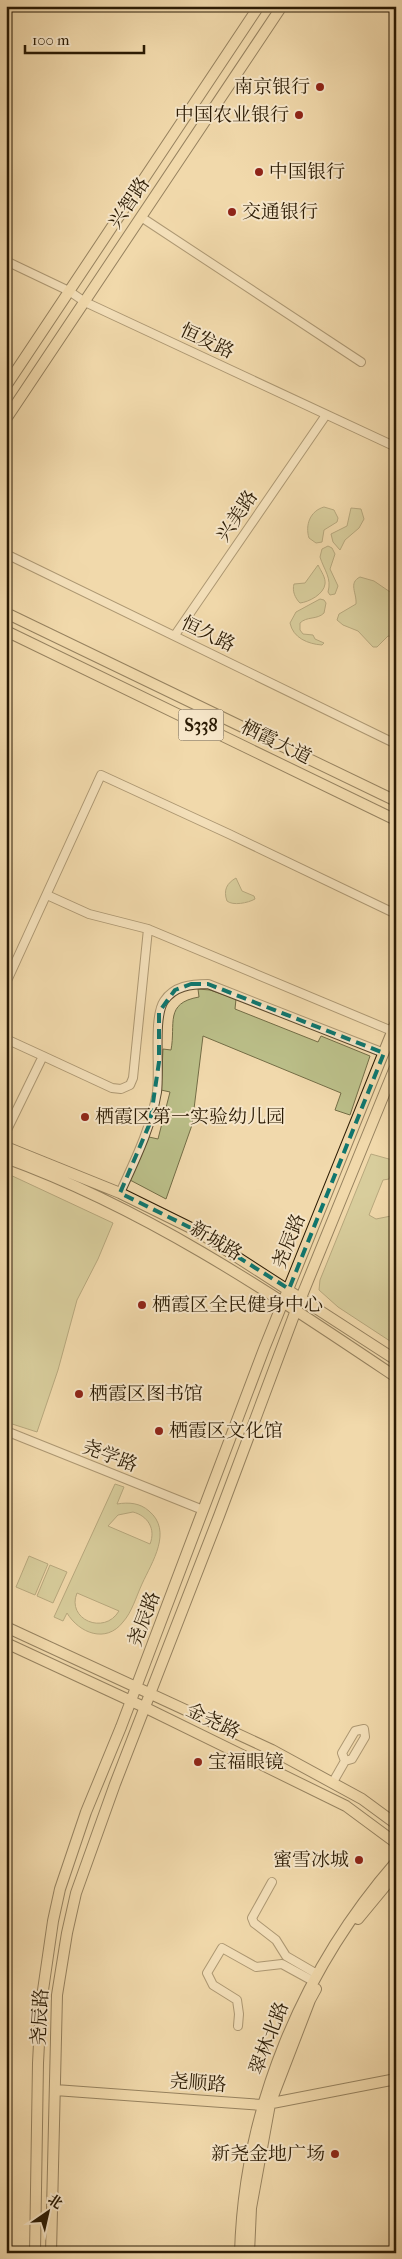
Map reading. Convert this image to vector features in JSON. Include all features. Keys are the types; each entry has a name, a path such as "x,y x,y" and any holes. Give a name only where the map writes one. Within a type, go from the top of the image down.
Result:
{"main road":[{"name":"兴智路","path":"6,386 260,6"},
{"name":"兴智路","path":"6,419 282,6"},
{"name":"栖霞大道","path":"6,613 396,801"},
{"name":"栖霞大道","path":"6,631 396,820"},
{"name":"尧辰路","path":"35,2253 38,2048 41,2004 53,1921 60,1890 86,1812 131,1701 283,1303 394,1026"},
{"name":"尧辰路","path":"51,2253 57,1995 74,1901 86,1861 301,1297 396,1065"},
{"name":"新城路","path":"6,1146 120,1192 195,1230 396,1360"},
{"name":"新城路","path":"6,1158 148,1221 296,1310 396,1377"},
{"name":"金尧路","path":"6,1627 272,1750 362,1799 396,1824"},
{"name":"金尧路","path":"6,1643 144,1707 346,1806 396,1844"},
{"name":"翠林北路","path":"240,2253 249,2160 299,2008 348,1922 396,1862"},
{"name":"翠林北路","path":"249,2253 251,2208 266,2104 310,2000 355,1923 396,1873"},
{"name":"尧顺路","path":"55,2090 266,2104 396,2079"}],"street":[{"path":"141,217 361,362"},
{"name":"恒发路","path":"6,261 69,291 85,302 396,447"},
{"name":"兴美路","path":"175,636 326,414"},
{"name":"恒久路","path":"6,554 396,744"},
{"path":"6,983 101,775 396,914"},
{"path":"47,894 89,914 148,929 394,1026"},
{"path":"6,1039 112,1088 120,1089 130,1085 133,1078 148,929"},
{"path":"120,1192 150,1123 158,1072 159,1012 164,1000 175,990 190,984 208,984 384,1053"},
{"path":"6,1132 42,1056"},
{"name":"尧学路","path":"6,1431 203,1510"},
{"path":"333,1782 345,1761"},
{"path":"272,1882 252,1918 254,1923 276,1940 286,1956 315,1978"},
{"path":"238,2026 237,2000 213,1985 207,1973 222,1948 256,1967 282,1964 315,1978"}],"highlighted area":[{"path":"191,984 208,984 384,1053 289,1289 195,1230 120,1193 150,1123 159,1062 159,1012 175,990"}],"green space":[{"path":"324,507 334,510 338,518 337,522 324,530 322,542 316,543 309,538 308,524 312,515"},
{"path":"351,508 361,509 364,519 359,528 345,540 340,550 333,542 331,534 347,526"},
{"path":"328,546 332,548 335,554 330,569 338,586 335,594 330,595 328,592 328,578 320,557 322,549"},
{"path":"318,565 325,579 324,588 316,597 300,603 294,594 294,584 305,583"},
{"path":"360,577 374,581 396,596 396,637 388,636 377,647 373,647 358,631 343,625 337,620 339,614 356,604 354,582"},
{"path":"320,599 326,603 324,613 300,623 300,630 303,634 313,635 315,639 324,643 322,645 302,639 294,633 290,623 296,612"},
{"path":"236,878 242,891 254,896 255,899 241,903 230,903 227,901 225,893 227,887"},
{"path":"198,989 210,990 236,999 235,1009 318,1042 321,1036 370,1056 350,1115 335,1110 341,1093 203,1036 192,1125 166,1199 130,1180 149,1137 158,1139 170,1092 161,1090 163,1049 171,1050 176,1010 188,1000 199,997"},
{"path":"371,1154 396,1161 389,1179 383,1180 369,1215 376,1219 396,1215 396,1345 338,1307 319,1290 320,1280"},
{"path":"6,1173 113,1223 98,1259 77,1300 58,1370 37,1432 6,1422"},
{"path":"115,1484 124,1487 117,1504 134,1504 146,1508 156,1519 160,1537 155,1557 129,1614 116,1629 109,1633 101,1634 93,1633 78,1626 67,1613 63,1621 54,1617","holes":["133,1512 147,1520 152,1533 150,1544 108,1526 118,1515","77,1593 119,1611 105,1622 96,1623 88,1621 77,1610 75,1602"]},
{"path":"29,1556 48,1564 35,1595 16,1587"},
{"path":"50,1565 67,1572 53,1603 37,1596"}],"place":[{"name":"南京银行","path":"320,87"},
{"name":"中国农业银行","path":"299,115"},
{"name":"中国银行","path":"259,172"},
{"name":"交通银行","path":"232,212"},
{"name":"栖霞区第一实验幼儿园","path":"85,1117"},
{"name":"栖霞区全民健身中心","path":"142,1305"},
{"name":"栖霞区图书馆","path":"79,1394"},
{"name":"栖霞区文化馆","path":"159,1431"},
{"name":"宝福眼镜","path":"198,1762"},
{"name":"蜜雪冰城","path":"359,1860"},
{"name":"新尧金地广场","path":"335,2154"}]}
